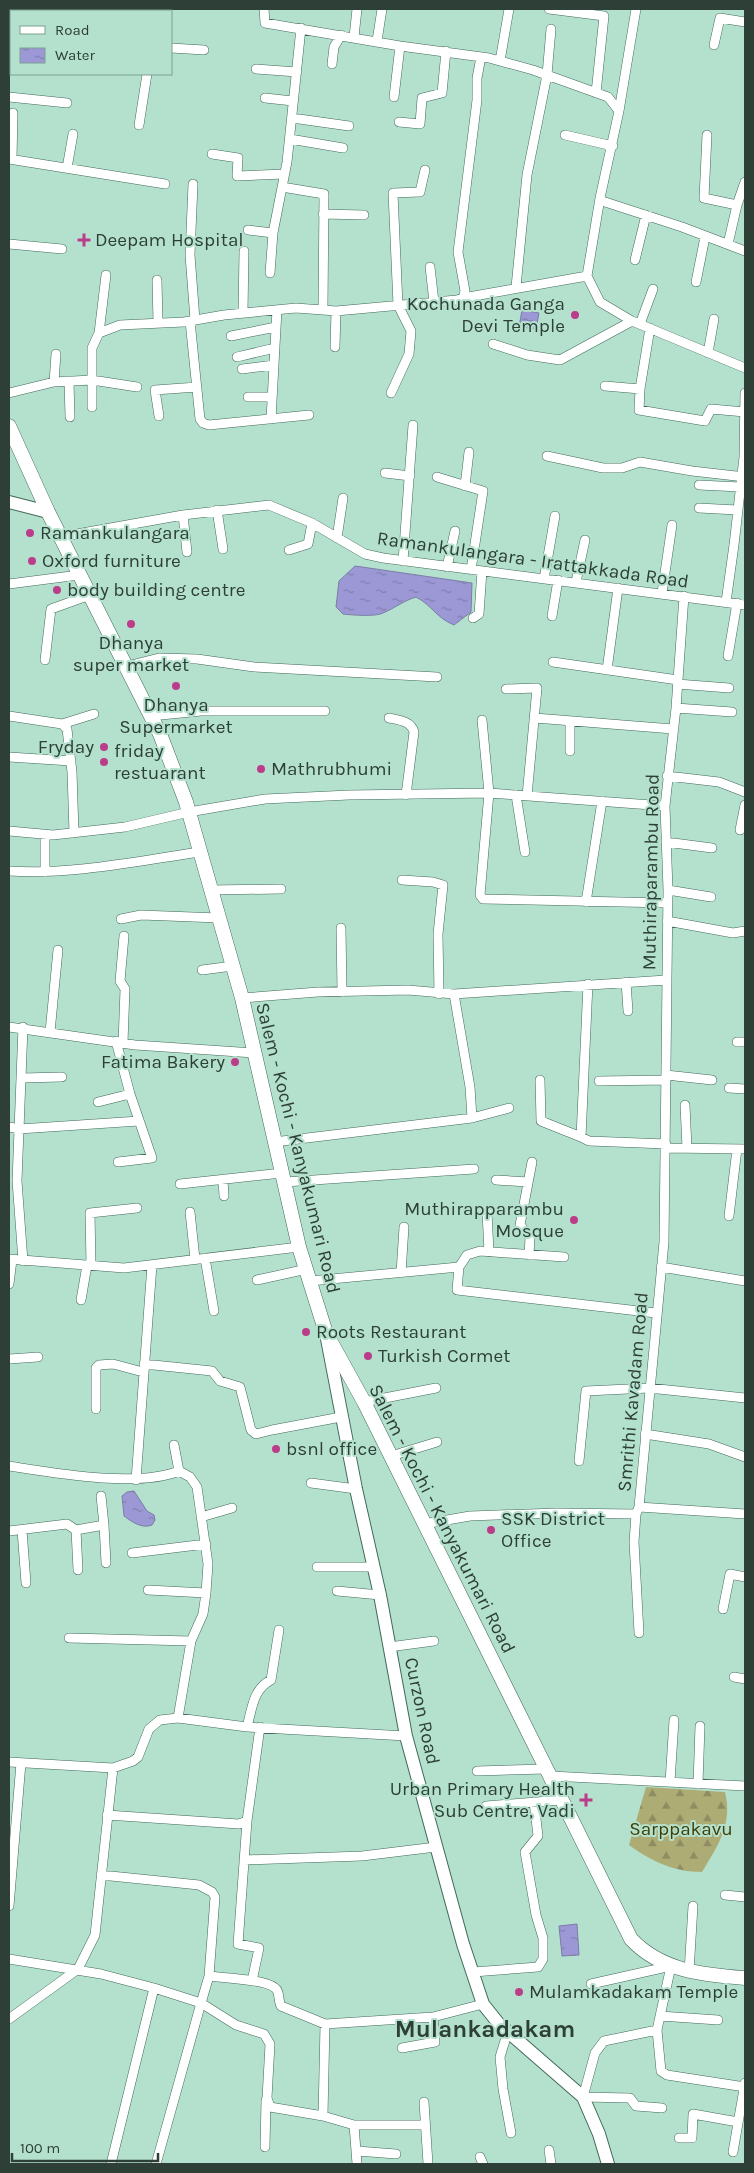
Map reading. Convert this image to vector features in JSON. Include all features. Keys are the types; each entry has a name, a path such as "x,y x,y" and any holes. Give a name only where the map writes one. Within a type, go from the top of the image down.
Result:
{"main road":[{"name":"Salem - Kochi - Kanyakumari Road","path":"9,426 60,537 160,734 189,812 242,998 299,1247 326,1333 364,1402 631,1939 642,1951 671,1966 710,1976 745,1978"},
{"path":"9,502 48,512"},
{"name":"Curzon Road","path":"326,1333 341,1417 380,1595 406,1736 463,1944 483,2004 508,2031 583,2097 599,2134 608,2164"}],"street":[{"path":"264,9 265,23 500,61 608,97 619,112"},
{"path":"354,37 357,9"},
{"path":"377,41 382,9"},
{"path":"500,61 508,9"},
{"path":"549,9 604,16 596,93"},
{"path":"636,9 619,112 600,198 587,276 600,302 636,323 745,368"},
{"path":"714,45 720,18 745,22"},
{"path":"270,274 273,233 290,139 301,28"},
{"path":"516,287 527,175 546,75 551,29"},
{"path":"332,64 334,47 340,34"},
{"path":"394,97 400,46"},
{"path":"172,48 204,50"},
{"path":"399,122 420,124 422,98 442,93 446,51"},
{"path":"463,298 465,291 458,252 477,100 477,78 481,57"},
{"path":"256,69 297,72"},
{"path":"139,125 147,75"},
{"path":"9,97 67,103"},
{"path":"264,98 293,101"},
{"path":"13,113 10,159 165,184"},
{"path":"292,118 349,126"},
{"path":"67,168 72,134"},
{"path":"565,135 612,146"},
{"path":"707,135 704,198 737,204"},
{"path":"290,139 344,148"},
{"path":"212,154 238,158 237,176 284,174"},
{"path":"391,393 409,354 411,331 398,305 394,193 420,192 425,170"},
{"path":"728,244 737,204 745,182"},
{"path":"192,184 190,255 200,419 203,423 209,425 309,415"},
{"path":"282,187 324,194 323,310"},
{"path":"600,198 604,203 646,215 745,251"},
{"path":"323,214 364,215"},
{"path":"636,260 646,215"},
{"path":"248,230 273,233"},
{"path":"696,282 705,237"},
{"path":"9,244 62,249"},
{"path":"243,314 244,251"},
{"path":"430,267 434,302"},
{"path":"92,407 92,348 99,333 106,275"},
{"path":"99,333 120,325 193,321 296,308 336,311 458,300 516,287 587,276"},
{"path":"156,280 158,323"},
{"path":"493,344 527,355 560,360 636,323 653,289"},
{"path":"271,419 277,310"},
{"path":"334,347 336,311"},
{"path":"708,353 714,319"},
{"path":"231,336 276,327"},
{"path":"650,328 640,389 639,410 705,421 711,409 745,412"},
{"path":"237,357 275,348"},
{"path":"54,382 56,354"},
{"path":"242,369 274,365"},
{"path":"9,394 54,382 69,381 92,380 137,387"},
{"path":"69,381 70,417"},
{"path":"605,386 640,389"},
{"path":"159,416 155,390 197,387"},
{"path":"726,602 741,523 737,510 743,477 745,393"},
{"path":"248,397 272,397"},
{"path":"403,561 413,425"},
{"path":"465,486 470,452"},
{"path":"547,456 603,468 622,468 640,462 743,477"},
{"path":"385,473 410,476"},
{"path":"436,477 483,491 471,570"},
{"path":"699,485 740,488"},
{"path":"337,538 343,498"},
{"name":"Ramankulangara - Irattakkada Road","path":"60,537 183,515 269,505 312,524 365,554 403,561 741,604"},
{"path":"699,508 737,510"},
{"path":"217,510 223,549"},
{"path":"183,515 187,552"},
{"path":"544,579 555,516"},
{"path":"288,550 308,544 312,524"},
{"path":"662,594 672,525"},
{"path":"447,566 455,531"},
{"path":"576,582 585,540"},
{"path":"474,618 479,614 482,571"},
{"path":"9,584 79,575"},
{"path":"552,616 558,580"},
{"path":"607,670 618,588"},
{"path":"45,660 51,609 90,595"},
{"name":"Muthiraparambu Road","path":"666,1146 668,890 665,806 676,708 684,596"},
{"path":"728,656 741,604"},
{"path":"127,666 160,658 197,659 254,667 437,676"},
{"path":"553,662 677,682 729,688"},
{"path":"506,689 537,688 527,796"},
{"path":"676,708 732,712"},
{"path":"151,716 201,711 325,711"},
{"path":"9,716 62,724 94,714"},
{"path":"389,718 408,723 412,726 414,732 406,795"},
{"path":"535,718 673,729"},
{"path":"482,720 489,793 480,895 483,899 667,903"},
{"path":"570,721 570,751"},
{"path":"62,724 67,729 71,761 74,833"},
{"path":"9,757 71,761"},
{"path":"667,776 719,782 745,792"},
{"path":"9,831 45,834 74,833 125,827 189,812 264,799 349,795 489,793 665,806"},
{"path":"516,795 524,852"},
{"path":"586,902 602,801"},
{"path":"740,830 745,805"},
{"path":"45,834 45,872"},
{"path":"666,842 712,848"},
{"path":"9,871 45,872 104,867 200,852"},
{"path":"402,880 433,882 442,885 438,934 439,994"},
{"path":"211,890 282,889"},
{"path":"668,890 711,898"},
{"path":"121,919 141,915 219,918"},
{"path":"667,921 733,933 745,931"},
{"path":"341,928 342,992"},
{"path":"118,1162 152,1158 130,1094 119,1042 125,989 120,981 124,936"},
{"path":"50,1032 58,950"},
{"path":"202,970 233,966"},
{"path":"242,998 408,990 454,994 666,980"},
{"path":"626,982 628,1011"},
{"path":"581,1137 588,984"},
{"path":"454,994 470,1087 472,1118"},
{"path":"9,1026 119,1042 254,1053"},
{"path":"23,1028 19,1129 14,1158 13,1182 23,1261"},
{"path":"22,1078 62,1078"},
{"path":"599,1081 666,1078 712,1080"},
{"path":"540,1080 541,1121 589,1141 687,1148 741,1149 729,1216"},
{"path":"729,1088 745,1089"},
{"path":"98,1102 130,1094"},
{"path":"685,1105 687,1148"},
{"path":"274,1142 472,1118 509,1108"},
{"path":"9,1127 19,1129 139,1121"},
{"name":"Smrithi Kavadam Road","path":"424,1524 470,1516 638,1510 664,1242 666,1146"},
{"path":"529,1255 530,1237 520,1225 532,1162"},
{"path":"180,1184 223,1180 474,1169"},
{"path":"223,1180 224,1196"},
{"path":"496,1180 528,1182"},
{"path":"81,1300 89,1265 90,1213 137,1208"},
{"path":"190,1212 195,1259"},
{"path":"487,1212 489,1252"},
{"path":"401,1273 404,1226"},
{"path":"9,1284 10,1260 124,1268 299,1247"},
{"path":"564,1258 480,1251 467,1255 459,1267 457,1290 656,1313"},
{"path":"205,1258 214,1310"},
{"path":"136,1480 152,1264"},
{"path":"257,1280 308,1275 401,1273 459,1267"},
{"path":"661,1267 745,1281"},
{"path":"9,1359 38,1357"},
{"path":"96,1409 96,1368 99,1365 113,1364 143,1368 212,1371 220,1381 240,1387 251,1430 256,1434 341,1417"},
{"path":"364,1402 436,1388"},
{"path":"579,1461 586,1391 649,1388 745,1398"},
{"path":"645,1434 709,1444 745,1457"},
{"path":"391,1456 437,1442"},
{"path":"174,1445 179,1471 194,1481 208,1564 203,1614 191,1641 178,1718"},
{"path":"9,1466 46,1472 136,1480 165,1477 179,1471"},
{"path":"312,1483 356,1489"},
{"path":"101,1496 106,1563"},
{"path":"201,1517 232,1508"},
{"path":"639,1633 634,1542 638,1510 745,1514"},
{"path":"9,1531 67,1524 76,1530 104,1525"},
{"path":"22,1530 26,1583"},
{"path":"76,1530 78,1570"},
{"path":"132,1553 206,1544"},
{"path":"317,1567 373,1567"},
{"path":"723,1609 730,1574 745,1577"},
{"path":"148,1590 206,1593"},
{"path":"336,1591 380,1595"},
{"path":"247,1727 256,1693 262,1684 271,1680 280,1630"},
{"path":"69,1638 191,1641"},
{"path":"389,1647 434,1641"},
{"path":"734,1677 745,1678"},
{"path":"9,1762 113,1768 133,1761 138,1756 149,1729 160,1720 178,1718 247,1727 406,1736"},
{"path":"670,1782 674,1720"},
{"path":"698,1784 700,1726"},
{"path":"252,1981 259,1948 238,1944 247,1821 260,1727"},
{"path":"9,1906 22,1763"},
{"path":"9,2020 78,1969 95,1935 113,1768"},
{"path":"478,1771 549,1773 745,1786"},
{"path":"486,1806 561,1800"},
{"path":"473,1972 538,1967 543,1959 543,1938 536,1915 525,1852 538,1836 534,1802"},
{"path":"107,1815 239,1824 247,1821"},
{"path":"244,1860 362,1856 436,1847"},
{"path":"101,1875 199,1885 212,1892 215,1897 210,1976 156,2164"},
{"path":"725,1895 745,1897"},
{"path":"689,1972 693,1906"},
{"path":"9,1959 78,1969 154,1988 201,2004 236,2025 264,2034 270,2044 265,2147"},
{"path":"592,1984 671,1966 657,2030 661,2071 667,2075 745,2086 733,2152"},
{"path":"210,1976 252,1981 275,1987 278,1990 281,2006 325,2024 433,2017 483,2004"},
{"path":"111,2164 154,1988"},
{"path":"660,2016 718,2020"},
{"path":"402,2048 435,2042 433,2017"},
{"path":"323,2116 325,2024"},
{"path":"657,2030 604,2041 595,2053 583,2097 630,2098 636,2106 662,2108"},
{"path":"508,2031 502,2048 500,2064 510,2133"},
{"path":"267,2098 270,2107 274,2109 323,2116 354,2125 425,2125"},
{"path":"424,2102 428,2164"},
{"path":"679,2138 692,2138 693,2114 738,2122"},
{"path":"354,2125 357,2164"},
{"path":"549,2150 551,2164"},
{"path":"357,2151 396,2154"}],"green space":[{"name":"Sarppakavu","path":"646,1787 725,1792 727,1814 725,1824 718,1843 702,1872 672,1868 646,1856 629,1845"}],"water":[{"path":"522,310 539,313 536,329 519,327"},
{"path":"355,566 472,583 471,612 454,625 442,619 416,597 380,614 343,614 336,607 339,581"},
{"path":"134,1491 147,1511 154,1515 155,1520 152,1525 145,1526 134,1523 124,1516 122,1496 127,1492"},
{"path":"577,1924 579,1955 562,1956 559,1926"}],"place":[{"name":"Deepam Hospital","path":"84,240"},
{"name":"Kochunada Ganga Devi Temple","path":"575,315"},
{"name":"Ramankulangara","path":"30,533"},
{"name":"Oxford furniture","path":"32,561"},
{"name":"body building centre","path":"57,590"},
{"name":"Dhanya super market","path":"131,624"},
{"name":"Dhanya Supermarket","path":"176,686"},
{"name":"Fryday","path":"104,747"},
{"name":"friday restuarant","path":"104,762"},
{"name":"Mathrubhumi","path":"261,769"},
{"name":"Fatima Bakery","path":"235,1062"},
{"name":"Muthirapparambu Mosque","path":"574,1220"},
{"name":"Roots Restaurant","path":"306,1332"},
{"name":"Turkish Cormet","path":"368,1356"},
{"name":"bsnl office","path":"276,1449"},
{"name":"SSK District Office","path":"491,1530"},
{"name":"Urban Primary Health Sub Centre, Vadi","path":"586,1800"},
{"name":"Mulamkadakam Temple","path":"519,1992"}],"district":[{"name":"Mulankadakam","path":"485,2029"}]}
